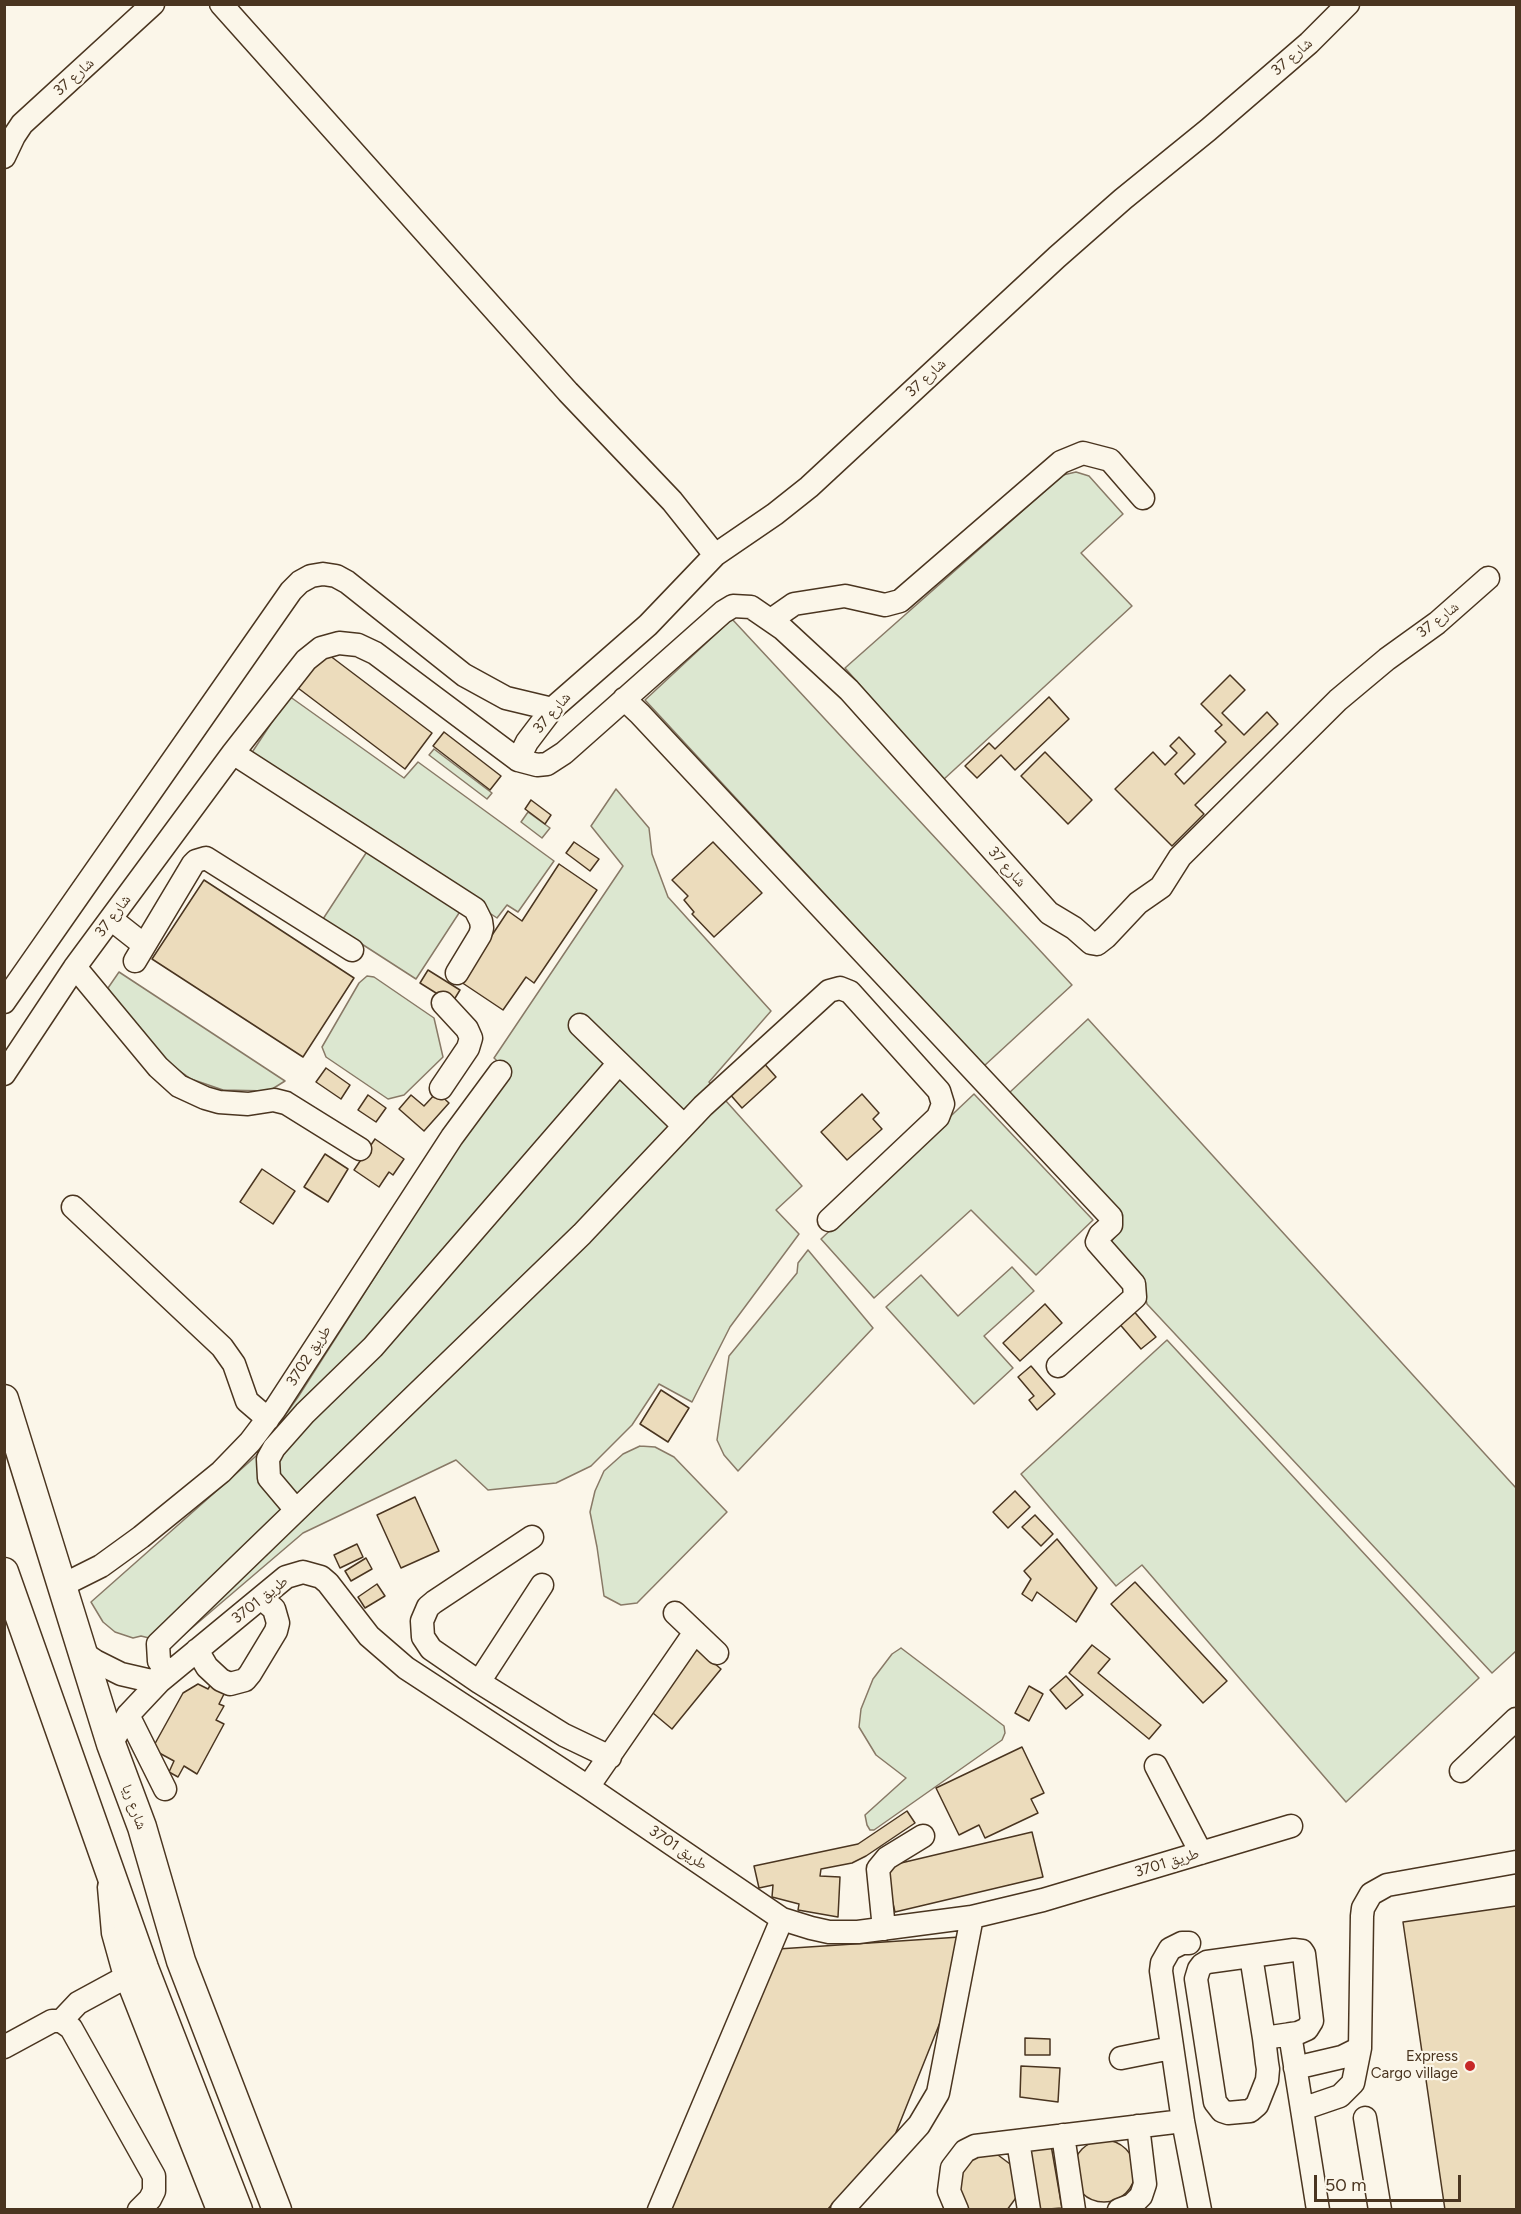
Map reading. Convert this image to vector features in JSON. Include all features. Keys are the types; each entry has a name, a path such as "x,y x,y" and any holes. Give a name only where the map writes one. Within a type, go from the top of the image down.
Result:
{"main road":[{"name":"شارع ريا","path":"4,1399 111,1744 142,1827 181,1961 277,2210"},
{"path":"4,1572 109,1870 135,1972 238,2210"}],"street":[{"name":"شارع 37","path":"4,157 22,124 153,4"},
{"path":"221,4 568,392 672,501 715,555"},
{"name":"شارع 37","path":"518,760 527,742 552,709 654,620 715,555 775,514 809,487 1057,257 1123,199 1215,125 1309,43 1348,4"},
{"path":"771,620 794,604 845,596 885,605 900,601 1061,462 1083,453 1110,460 1143,498"},
{"path":"4,1002 291,591 311,576 323,574 336,576 347,582 464,675 506,698 552,709"},
{"name":"شارع 37","path":"7,1064 75,967 233,753 306,660 321,648 339,643 358,645 375,653 518,760 537,765 556,760 728,608 745,605 771,620 819,660 849,690 1049,913 1079,932 1091,944 1097,944 1106,938 1138,903 1161,887 1180,857 1338,700 1387,658 1437,622 1488,578"},
{"path":"624,699 1111,1217 1111,1225 1100,1235 1097,1242 1134,1284 1134,1297 1058,1366"},
{"path":"233,753 475,909 482,921 480,935 457,974"},
{"path":"111,919 140,953 193,864 206,858 352,950"},
{"path":"75,967 158,1067 179,1086 219,1102 248,1104 274,1100 286,1103 360,1149"},
{"path":"83,1653 121,1674 147,1680 164,1678 159,1662 158,1644 582,1234 684,1126 830,991 840,988 850,992 939,1091 944,1104 938,1117 829,1220"},
{"path":"441,1088 468,1048 471,1038 444,1003"},
{"path":"580,1025 684,1126"},
{"name":"طريق 3702","path":"63,1585 101,1566 222,1472 268,1419 445,1146 495,1078 458,1063"},
{"path":"296,1510 269,1478 267,1466 271,1453 305,1413 373,1347 619,1063"},
{"path":"73,1208 222,1347 234,1364 247,1401 268,1419"},
{"path":"532,1537 434,1602 424,1614 422,1629 426,1643 437,1654 478,1683 564,1735 610,1757"},
{"name":"طريق 3701","path":"111,1744 128,1714 164,1678 286,1577 303,1572 321,1577 369,1636 406,1668 588,1787 782,1919 829,1932 844,1933 884,1929 972,1917 1043,1900 1291,1826"},
{"path":"478,1683 542,1585"},
{"path":"196,1650 207,1667 221,1680 230,1684 245,1680 261,1657 278,1623 274,1609 261,1598"},
{"path":"675,1613 717,1653"},
{"path":"588,1787 695,1632"},
{"path":"128,1714 165,1789"},
{"path":"1461,1771 1516,1719"},
{"path":"1156,1766 1201,1853"},
{"path":"884,1929 878,1869 883,1860 922,1836"},
{"path":"1302,2109 1340,2096 1353,2083 1360,2048 1362,1916 1363,1908 1371,1894 1387,1885 1516,1862"},
{"path":"842,2210 919,2125 938,2093 972,1917"},
{"path":"659,2210 782,1919"},
{"path":"1190,1943 1182,1943 1170,1949 1162,1963 1171,2048 1200,2210"},
{"path":"1251,1956 1268,2074 1257,2105 1247,2113 1222,2111 1215,2102 1196,1974 1198,1969 1207,1962 1294,1950 1302,1951 1312,2021 1307,2029 1264,2038"},
{"path":"4,2047 52,2021 61,2020 78,2004 135,1972 218,2210"},
{"path":"61,2020 71,2028 154,2176 155,2184 150,2199 139,2210"},
{"path":"1290,2034 1318,2210"},
{"path":"1120,2058 1171,2048"},
{"path":"1295,2068 1342,2057 1360,2048"},
{"path":"1365,2118 1380,2210"},
{"path":"957,2210 949,2191 952,2168 965,2151 975,2146 1183,2121"},
{"path":"1119,2210 1132,2205 1141,2196 1145,2184 1138,2126"},
{"path":"1063,2135 1074,2210"},
{"path":"1018,2140 1029,2210"}],"green space":[{"path":"1076,472 1089,476 1123,514 1081,553 1132,606 943,780 845,668 1063,475"},
{"path":"732,619 1072,985 984,1066 645,700"},
{"path":"289,696 404,778 418,762 554,861 518,912 507,905 497,918 251,754"},
{"path":"434,749 492,793 487,799 429,755"},
{"path":"616,789 649,828 652,854 668,897 771,1011 709,1082 802,1186 776,1210 799,1234 730,1327 692,1402 659,1384 632,1425 591,1466 556,1483 488,1490 456,1460 303,1533 173,1644 141,1636 133,1638 115,1632 103,1622 91,1602 256,1456 298,1397 507,1070 494,1058 623,866 591,826"},
{"path":"528,812 550,828 542,838 521,822"},
{"path":"368,850 461,910 416,979 323,919"},
{"path":"119,972 285,1081 269,1091 223,1090 191,1079 163,1059 121,1010 108,988"},
{"path":"367,976 374,977 434,1018 443,1057 404,1095 388,1099 326,1057 322,1047 359,983"},
{"path":"1088,1019 1516,1488 1516,1651 1492,1673 1147,1304 1140,1274 1111,1242 1122,1227 1009,1093"},
{"path":"974,1094 1093,1220 1036,1275 971,1210 874,1298 821,1239"},
{"path":"808,1250 873,1328 738,1471 724,1455 717,1440 729,1356 797,1273 798,1263"},
{"path":"1012,1267 1034,1291 984,1336 1013,1368 974,1404 886,1307 921,1275 958,1316"},
{"path":"1167,1340 1479,1678 1346,1802 1142,1565 1116,1586 1021,1474"},
{"path":"640,1446 655,1447 674,1457 727,1512 637,1603 621,1605 604,1596 590,1512 595,1491 604,1471 623,1454"},
{"path":"901,1648 1004,1726 1005,1733 1002,1740 874,1830 870,1830 865,1815 906,1778 876,1755 859,1727 861,1709 873,1679 892,1654"}],"building":[{"path":"325,652 432,733 405,769 298,688"},
{"path":"1230,675 1245,690 1222,713 1244,735 1267,712 1278,724 1195,805 1204,814 1172,846 1115,789 1153,752 1165,765 1177,753 1170,746 1179,737 1195,754 1175,774 1184,784 1226,742 1215,731 1222,725 1201,704"},
{"path":"1049,697 1069,719 1015,770 1001,755 977,778 965,766 989,743 995,749"},
{"path":"444,732 501,776 490,790 433,746"},
{"path":"1045,752 1092,800 1068,824 1021,776"},
{"path":"531,800 551,815 545,824 525,809"},
{"path":"574,842 599,859 590,871 566,853"},
{"path":"713,842 762,893 714,937 692,914 694,912 684,900 688,896 672,880"},
{"path":"559,864 597,890 534,983 526,977 503,1010 461,982 508,911 522,921"},
{"path":"204,880 354,978 303,1057 152,959"},
{"path":"428,970 460,990 452,1003 420,983"},
{"path":"762,1061 776,1077 742,1108 728,1092"},
{"path":"326,1068 350,1085 341,1099 316,1082"},
{"path":"437,1092 449,1103 424,1131 399,1109 411,1095 424,1106"},
{"path":"862,1094 879,1113 873,1119 882,1129 847,1160 821,1132"},
{"path":"368,1095 386,1108 376,1122 358,1110"},
{"path":"375,1139 404,1159 393,1175 389,1172 379,1187 354,1170"},
{"path":"325,1154 348,1169 328,1202 304,1187"},
{"path":"262,1169 295,1191 273,1224 240,1202"},
{"path":"1045,1304 1062,1323 1020,1361 1003,1343"},
{"path":"1131,1308 1156,1337 1141,1349 1117,1321"},
{"path":"1031,1366 1055,1394 1037,1410 1029,1400 1034,1396 1018,1377"},
{"path":"661,1390 689,1408 668,1442 640,1424"},
{"path":"1015,1491 1030,1507 1008,1528 993,1512"},
{"path":"415,1497 439,1551 401,1568 377,1515"},
{"path":"1035,1515 1053,1534 1041,1546 1022,1527"},
{"path":"1057,1539 1097,1588 1076,1622 1037,1592 1032,1601 1022,1594 1031,1579 1024,1571"},
{"path":"357,1544 363,1557 340,1568 334,1555"},
{"path":"366,1558 372,1569 351,1581 345,1571"},
{"path":"1135,1582 1227,1681 1203,1703 1111,1604"},
{"path":"377,1584 385,1596 365,1608 358,1597"},
{"path":"1092,1645 1110,1659 1098,1673 1161,1725 1149,1739 1069,1673"},
{"path":"696,1648 721,1669 672,1729 647,1708"},
{"path":"1066,1676 1083,1695 1066,1709 1050,1690"},
{"path":"198,1684 208,1689 211,1684 225,1692 219,1704 224,1706 216,1720 224,1724 197,1774 184,1766 178,1777 169,1772 174,1761 152,1749 183,1693"},
{"path":"1029,1686 1043,1694 1029,1721 1015,1713"},
{"path":"1022,1747 1044,1793 1031,1799 1038,1813 985,1838 979,1825 959,1835 936,1788"},
{"path":"907,1811 915,1823 852,1863 821,1869 820,1876 840,1877 838,1917 798,1910 799,1904 772,1897 773,1885 759,1888 754,1866 858,1844"},
{"path":"1032,1832 1043,1877 895,1912 884,1867"},
{"name":"Express Cargo village","path":"1516,1906 1516,2210 1445,2210 1403,1922"},
{"path":"960,1937 943,2015 895,2135 827,2210 665,2210 778,1949"},
{"path":"1025,2038 1050,2039 1050,2055 1025,2055"},
{"path":"1021,2066 1060,2068 1058,2102 1020,2097"},
{"path":"1104,2140 1126,2149 1135,2171 1126,2193 1104,2202 1082,2193 1073,2171 1082,2149"},
{"path":"1051,2145 1062,2208 1035,2210 1024,2149"},
{"path":"989,2153 998,2155 1014,2167 1018,2195 1007,2210 970,2210 963,2203 959,2194 959,2175 970,2159"}],"place":[{"name":"Express Cargo village","path":"1470,2066"}]}
